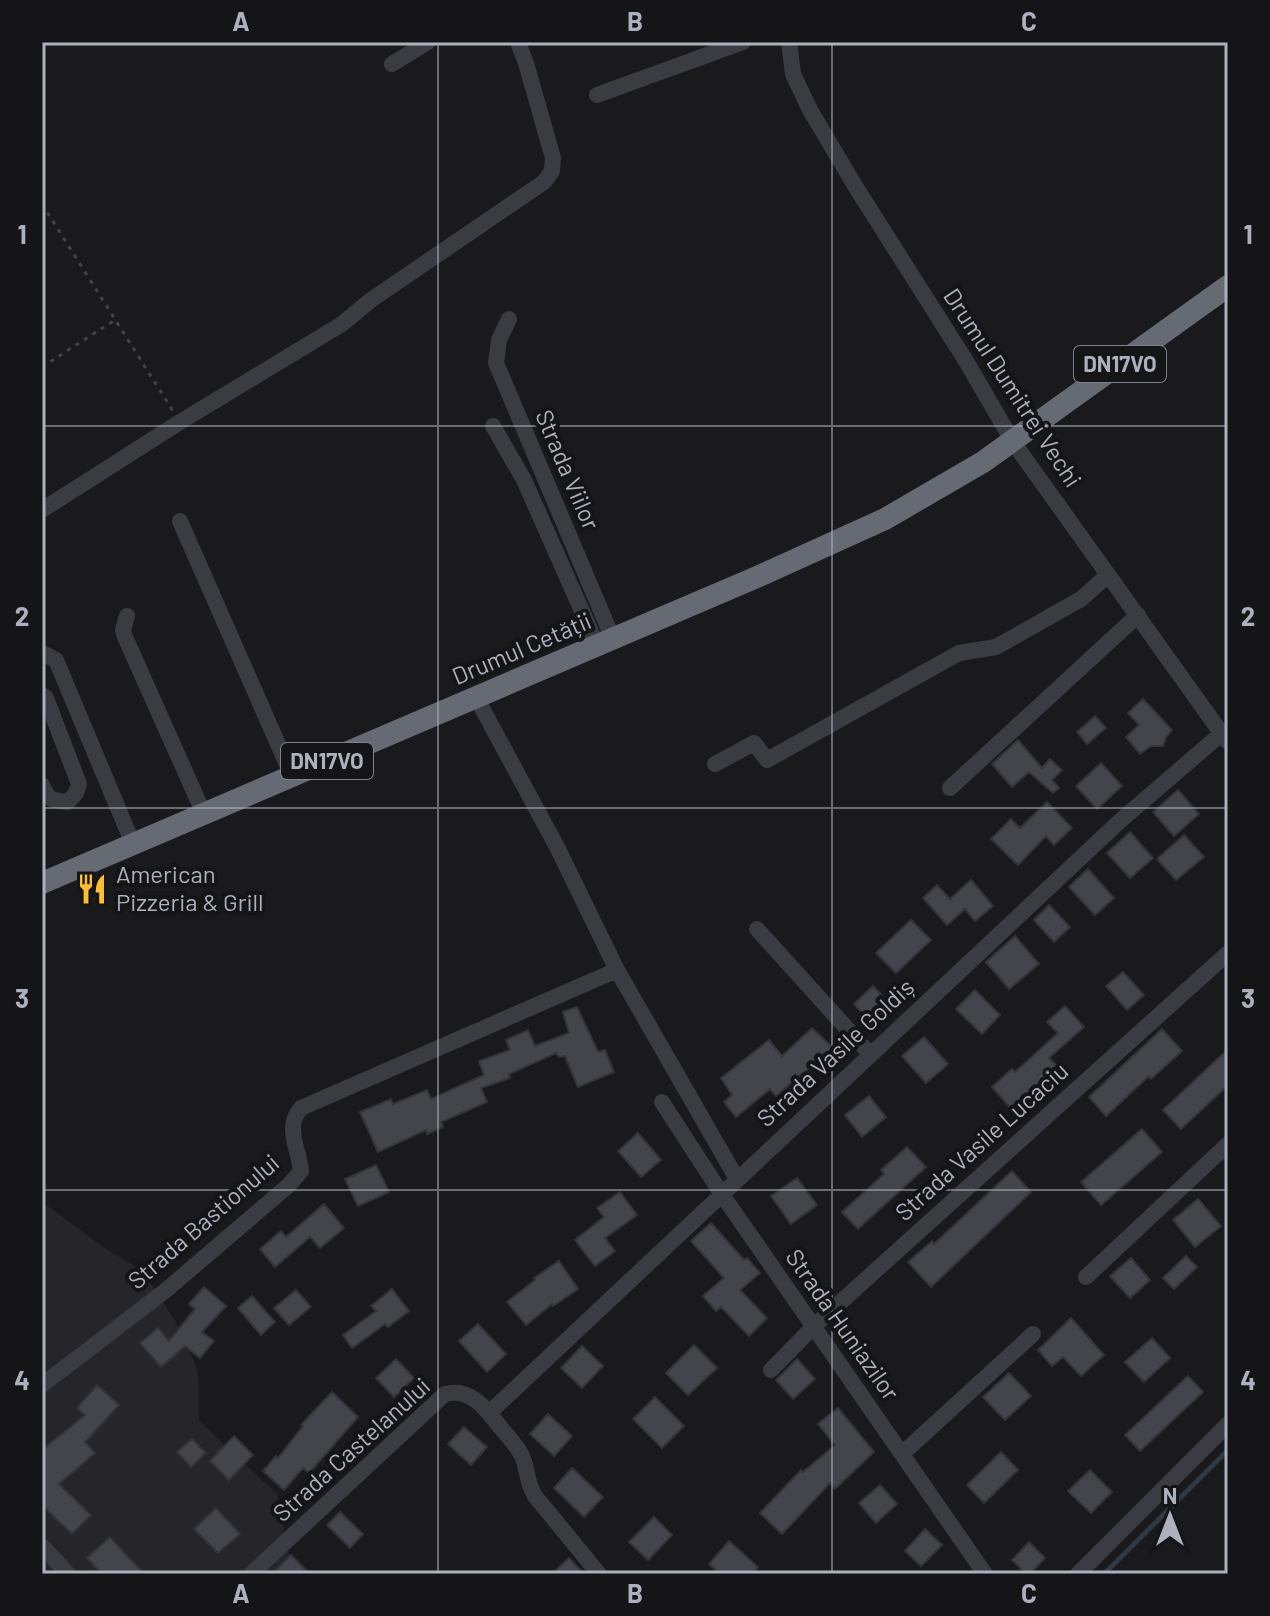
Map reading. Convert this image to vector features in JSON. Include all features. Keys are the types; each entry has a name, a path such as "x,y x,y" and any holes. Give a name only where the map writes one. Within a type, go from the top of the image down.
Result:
{"highway":[{"name":"DN17VO","path":"1013,442 1228,286"},
{"name":"Drumul Cetății","path":"42,883 885,519 1013,442"}],"street":[{"path":"392,64 428,42"},
{"path":"42,510 342,324 371,300 544,182 552,171 553,158 518,42"},
{"path":"597,95 743,42"},
{"name":"Drumul Dumitrei Vechi","path":"789,42 793,74 810,110 1013,442 1225,738"},
{"name":"Strada Viilor","path":"509,319 499,340 496,363 605,642"},
{"path":"493,426 524,480 605,642"},
{"path":"180,521 292,776"},
{"path":"715,764 754,743 767,760 959,653 996,647 1081,599 1108,575"},
{"path":"950,788 1138,615"},
{"path":"127,616 123,630 125,637 204,814"},
{"path":"42,653 56,660 133,844"},
{"path":"42,695 46,698 79,784 68,802 53,801 46,796 42,785"},
{"path":"476,697 557,847 617,970 737,1179"},
{"name":"Strada Vasile Goldiș","path":"489,1413 1121,820 1225,738"},
{"path":"757,929 870,1054"},
{"name":"Strada Vasile Lucaciu","path":"771,1370 814,1326 1228,953"},
{"name":"Strada Bastionului","path":"42,1385 165,1291 289,1185 301,1171 300,1156 292,1134 293,1117 301,1108 617,970"},
{"name":"Strada Huniazilor","path":"662,1102 721,1193 985,1574"},
{"path":"1086,1277 1228,1144"},
{"path":"902,1454 1033,1334"},
{"name":"Strada Castelanului","path":"251,1574 445,1394 455,1391 467,1394 489,1413 521,1453 526,1482 535,1496 599,1574"},
{"path":"1078,1574 1228,1424"},
{"path":"42,1546 68,1574"}],"path":[{"path":"42,204 180,422"},
{"path":"42,367 115,320"}],"shaded area":[{"path":"42,1202 144,1272 183,1334 198,1372 199,1421 277,1494 291,1574 42,1574"}],"building":[{"path":"1143,699 1172,730 1163,746 1151,746 1140,754 1126,737 1139,725 1128,713"},
{"path":"1095,716 1106,728 1087,744 1077,732"},
{"path":"1018,740 1042,768 1050,759 1062,770 1052,780 1059,788 1053,793 1029,772 1012,787 992,764"},
{"path":"1101,763 1122,786 1097,809 1076,786"},
{"path":"1178,790 1199,814 1174,836 1153,812"},
{"path":"1047,802 1072,828 1054,845 1046,836 1018,865 991,839 1011,819 1020,828"},
{"path":"1130,832 1153,858 1130,878 1107,853"},
{"path":"1184,835 1204,857 1176,880 1157,859"},
{"path":"1088,869 1114,898 1095,915 1069,887"},
{"path":"971,880 993,906 975,921 965,909 947,925 923,898 937,885 950,899"},
{"path":"1049,905 1070,927 1054,942 1034,920"},
{"path":"911,920 931,940 896,973 876,953"},
{"path":"1015,936 1039,964 1009,989 986,962"},
{"path":"1123,972 1144,995 1127,1010 1106,986"},
{"path":"873,986 886,1000 867,1018 854,1004"},
{"path":"975,990 1000,1015 982,1034 956,1009"},
{"path":"1065,1006 1084,1027 1049,1058 1061,1070 1013,1111 992,1087 1012,1069 1015,1072 1058,1033 1047,1022"},
{"path":"577,1007 598,1052 605,1050 614,1072 578,1087 565,1056 559,1057 556,1053 509,1074 510,1078 481,1088 487,1102 441,1122 443,1127 427,1134 426,1130 378,1152 360,1112 391,1099 393,1104 427,1090 431,1099 484,1075 479,1061 510,1050 506,1040 528,1030 535,1046 569,1033 563,1012"},
{"path":"812,1028 833,1048 776,1096 770,1089 736,1117 724,1102 732,1095 721,1078 769,1040 782,1056"},
{"path":"1162,1029 1182,1051 1151,1079 1149,1076 1106,1116 1089,1097"},
{"path":"924,1037 948,1064 926,1083 902,1056"},
{"path":"1228,1049 1228,1085 1181,1129 1163,1110"},
{"path":"869,1096 886,1117 862,1137 845,1115"},
{"path":"1142,1129 1162,1152 1101,1205 1081,1182"},
{"path":"638,1133 661,1160 641,1177 618,1151"},
{"path":"907,1147 926,1167 858,1229 842,1212 884,1174 881,1170"},
{"path":"376,1165 389,1192 358,1206 345,1179"},
{"path":"1012,1171 1031,1192 931,1287 908,1262 932,1241 934,1244"},
{"path":"797,1178 817,1205 791,1224 771,1196"},
{"path":"620,1192 637,1215 605,1238 615,1251 595,1266 575,1240 604,1217 597,1208"},
{"path":"1198,1199 1221,1226 1195,1247 1173,1220"},
{"path":"324,1204 344,1228 320,1248 310,1237 275,1267 260,1249 281,1231 286,1237"},
{"path":"711,1223 760,1273 740,1290 767,1318 749,1336 721,1307 716,1311 703,1296 724,1278 691,1241"},
{"path":"1186,1256 1197,1267 1174,1289 1163,1278"},
{"path":"1131,1258 1150,1280 1130,1298 1110,1276"},
{"path":"559,1261 578,1289 552,1304 526,1325 507,1302"},
{"path":"204,1287 226,1306 202,1332 214,1341 200,1358 185,1346 161,1367 140,1343 158,1328 169,1341 195,1309 189,1304"},
{"path":"392,1289 409,1311 352,1348 343,1335 376,1311 371,1306"},
{"path":"296,1290 311,1307 289,1325 274,1308"},
{"path":"252,1296 275,1322 261,1335 238,1308"},
{"path":"1071,1318 1104,1355 1081,1376 1063,1357 1052,1366 1038,1350"},
{"path":"478,1324 506,1354 487,1372 459,1341"},
{"path":"1152,1338 1170,1358 1144,1382 1125,1362"},
{"path":"694,1345 717,1368 688,1395 666,1373"},
{"path":"582,1346 603,1366 582,1388 561,1368"},
{"path":"396,1359 414,1378 394,1397 376,1378"},
{"path":"797,1359 815,1379 793,1399 776,1380"},
{"path":"1009,1373 1031,1396 1005,1420 983,1397"},
{"path":"1188,1376 1203,1392 1140,1451 1125,1435"},
{"path":"97,1385 119,1405 85,1442 95,1453 59,1484 91,1515 72,1534 42,1505 42,1450 85,1415 77,1408"},
{"path":"332,1392 358,1417 309,1473 303,1468 284,1490 263,1471 276,1456 278,1458 301,1425"},
{"path":"655,1397 684,1426 662,1448 633,1419"},
{"path":"838,1408 874,1452 835,1489 830,1483 782,1534 760,1513 801,1470 803,1472 835,1445 818,1424"},
{"path":"548,1414 572,1436 554,1456 530,1434"},
{"path":"464,1427 487,1447 471,1465 448,1444"},
{"path":"234,1436 253,1455 229,1480 210,1461"},
{"path":"192,1439 206,1453 191,1467 177,1452"},
{"path":"1001,1452 1018,1470 984,1503 967,1485"},
{"path":"572,1468 603,1497 584,1517 554,1488"},
{"path":"1090,1470 1112,1492 1091,1513 1068,1491"},
{"path":"880,1485 897,1504 876,1523 859,1503"},
{"path":"216,1508 240,1534 218,1553 194,1529"},
{"path":"340,1512 363,1534 350,1548 327,1525"},
{"path":"654,1517 672,1535 648,1560 629,1542"},
{"path":"925,1529 942,1545 921,1566 905,1551"},
{"path":"110,1537 145,1574 102,1574 87,1558"},
{"path":"729,1541 758,1567 752,1574 720,1574 709,1564"},
{"path":"1029,1542 1045,1558 1030,1574 1026,1574 1012,1560"},
{"path":"291,1555 310,1574 272,1574"},
{"path":"569,1558 584,1574 552,1574"}],"waterway":[{"path":"1104,1574 1228,1450"}],"place":[{"name":"American Pizzeria & Grill","path":"92,889"}]}
